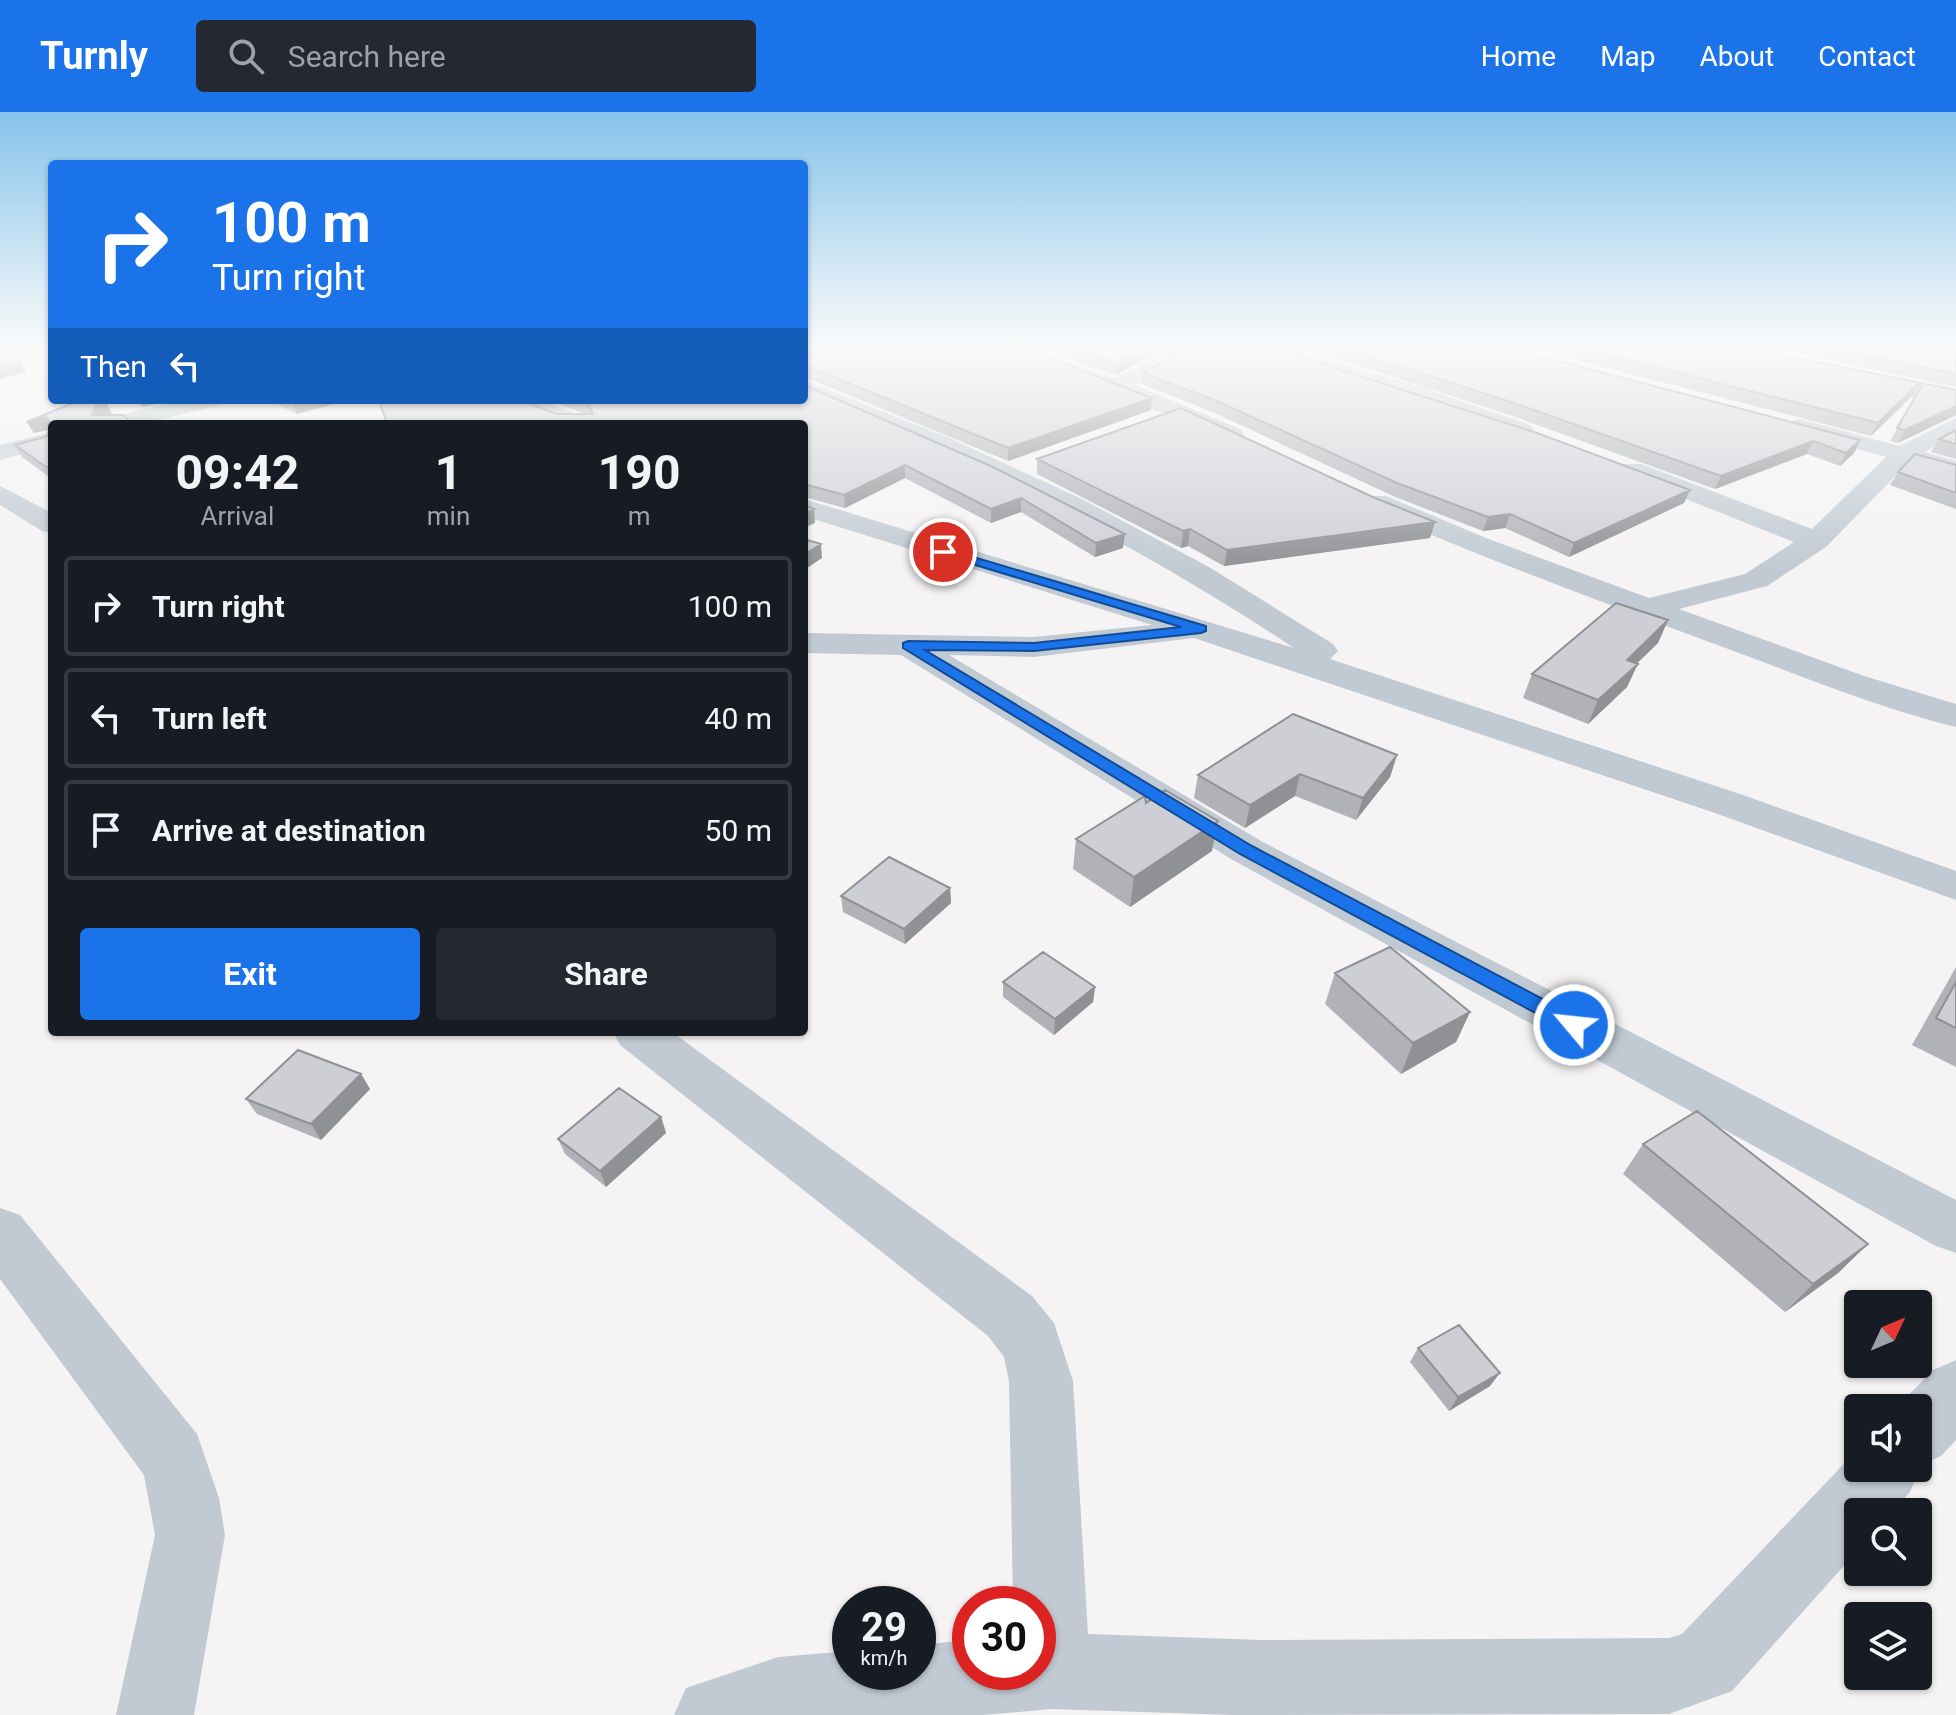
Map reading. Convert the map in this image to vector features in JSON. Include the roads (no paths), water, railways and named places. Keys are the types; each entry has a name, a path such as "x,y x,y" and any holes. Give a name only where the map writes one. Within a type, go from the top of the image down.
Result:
{"street":[{"path":"886,423 1095,518 1250,603 1366,682"},
{"path":"1205,423 1254,445"},
{"path":"1502,423 1546,438"},
{"path":"1789,423 1956,469"},
{"path":"1647,608 1756,580 1816,541 1904,453 1956,425"},
{"path":"0,453 48,440"},
{"path":"1606,459 1816,541"},
{"path":"1004,474 1033,463"},
{"path":"1356,493 1476,544 1647,608 1852,683 1956,716"},
{"path":"0,494 48,523"},
{"path":"808,508 1366,682 1729,804 1956,886"},
{"path":"808,643 1034,647 1201,629"},
{"path":"908,645 1246,850 1956,1228"},
{"path":"642,1036 1010,1316 1032,1344 1041,1381 1049,1586"},
{"path":"0,1233 173,1458 185,1498 190,1535 155,1715"},
{"path":"1932,1418 1956,1392"},
{"path":"1056,1671 1262,1678 1669,1676 1705,1664 1873,1482"},
{"path":"713,1715 778,1695 952,1680"}]}
